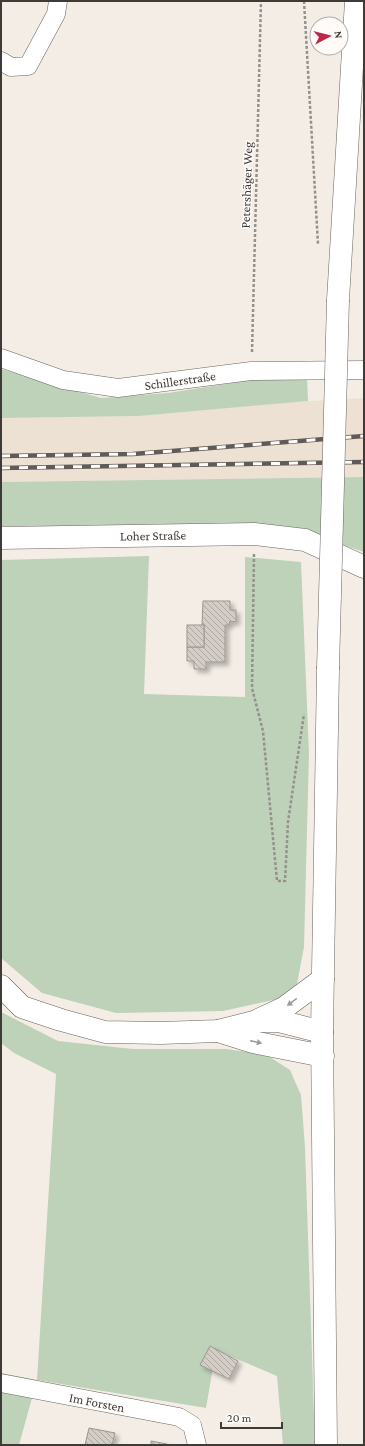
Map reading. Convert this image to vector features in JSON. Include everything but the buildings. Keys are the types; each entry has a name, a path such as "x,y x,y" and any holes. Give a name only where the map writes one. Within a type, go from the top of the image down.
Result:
{"main road":[{"path":"326,1445 322,1032 328,669 338,300 356,1"},
{"name":"Loher Straße","path":"1,538 254,534 305,540 364,567"},
{"path":"1,986 22,1007 61,1020 105,1032 161,1033 218,1031 254,1022 284,1008 323,979"},
{"path":"254,1022 279,1021 322,1032"},
{"path":"218,1031 253,1042 322,1056"}],"street":[{"path":"1,61 11,66 28,66 56,14 58,1"},
{"name":"Schillerstraße","path":"1,358 62,380 118,388 251,370 364,370"},
{"name":"Im Forsten","path":"1,1383 179,1418 192,1425 197,1445"}],"path":[{"name":"Petershäger Weg","path":"251,370 261,1"},
{"path":"304,1 318,244"},
{"path":"254,534 252,688 263,731 277,881 285,881 288,822 306,707"}],"shaded area":[{"path":"364,398 364,477 1,482 1,418 139,416 293,402"}],"green space":[{"path":"1,369 101,398 168,393 251,380 307,377 308,401 139,416 1,418"},
{"path":"364,477 364,552 298,530 1,526 1,482"},
{"path":"149,556 144,694 245,697 245,557 301,562 309,753 304,947 297,984 278,999 223,1011 116,1013 42,993 1,958 1,560"},
{"path":"1,1012 58,1041 133,1049 225,1049 265,1054 290,1070 301,1095 305,1147 315,1445 283,1445 277,1376 216,1350 206,1408 37,1380 56,1074 14,1053 1,1043"},
{"path":"1,1373 37,1380 19,1445 1,1445"}],"railway":[{"path":"1,456 133,454 364,436"},
{"path":"1,468 364,462"}]}
